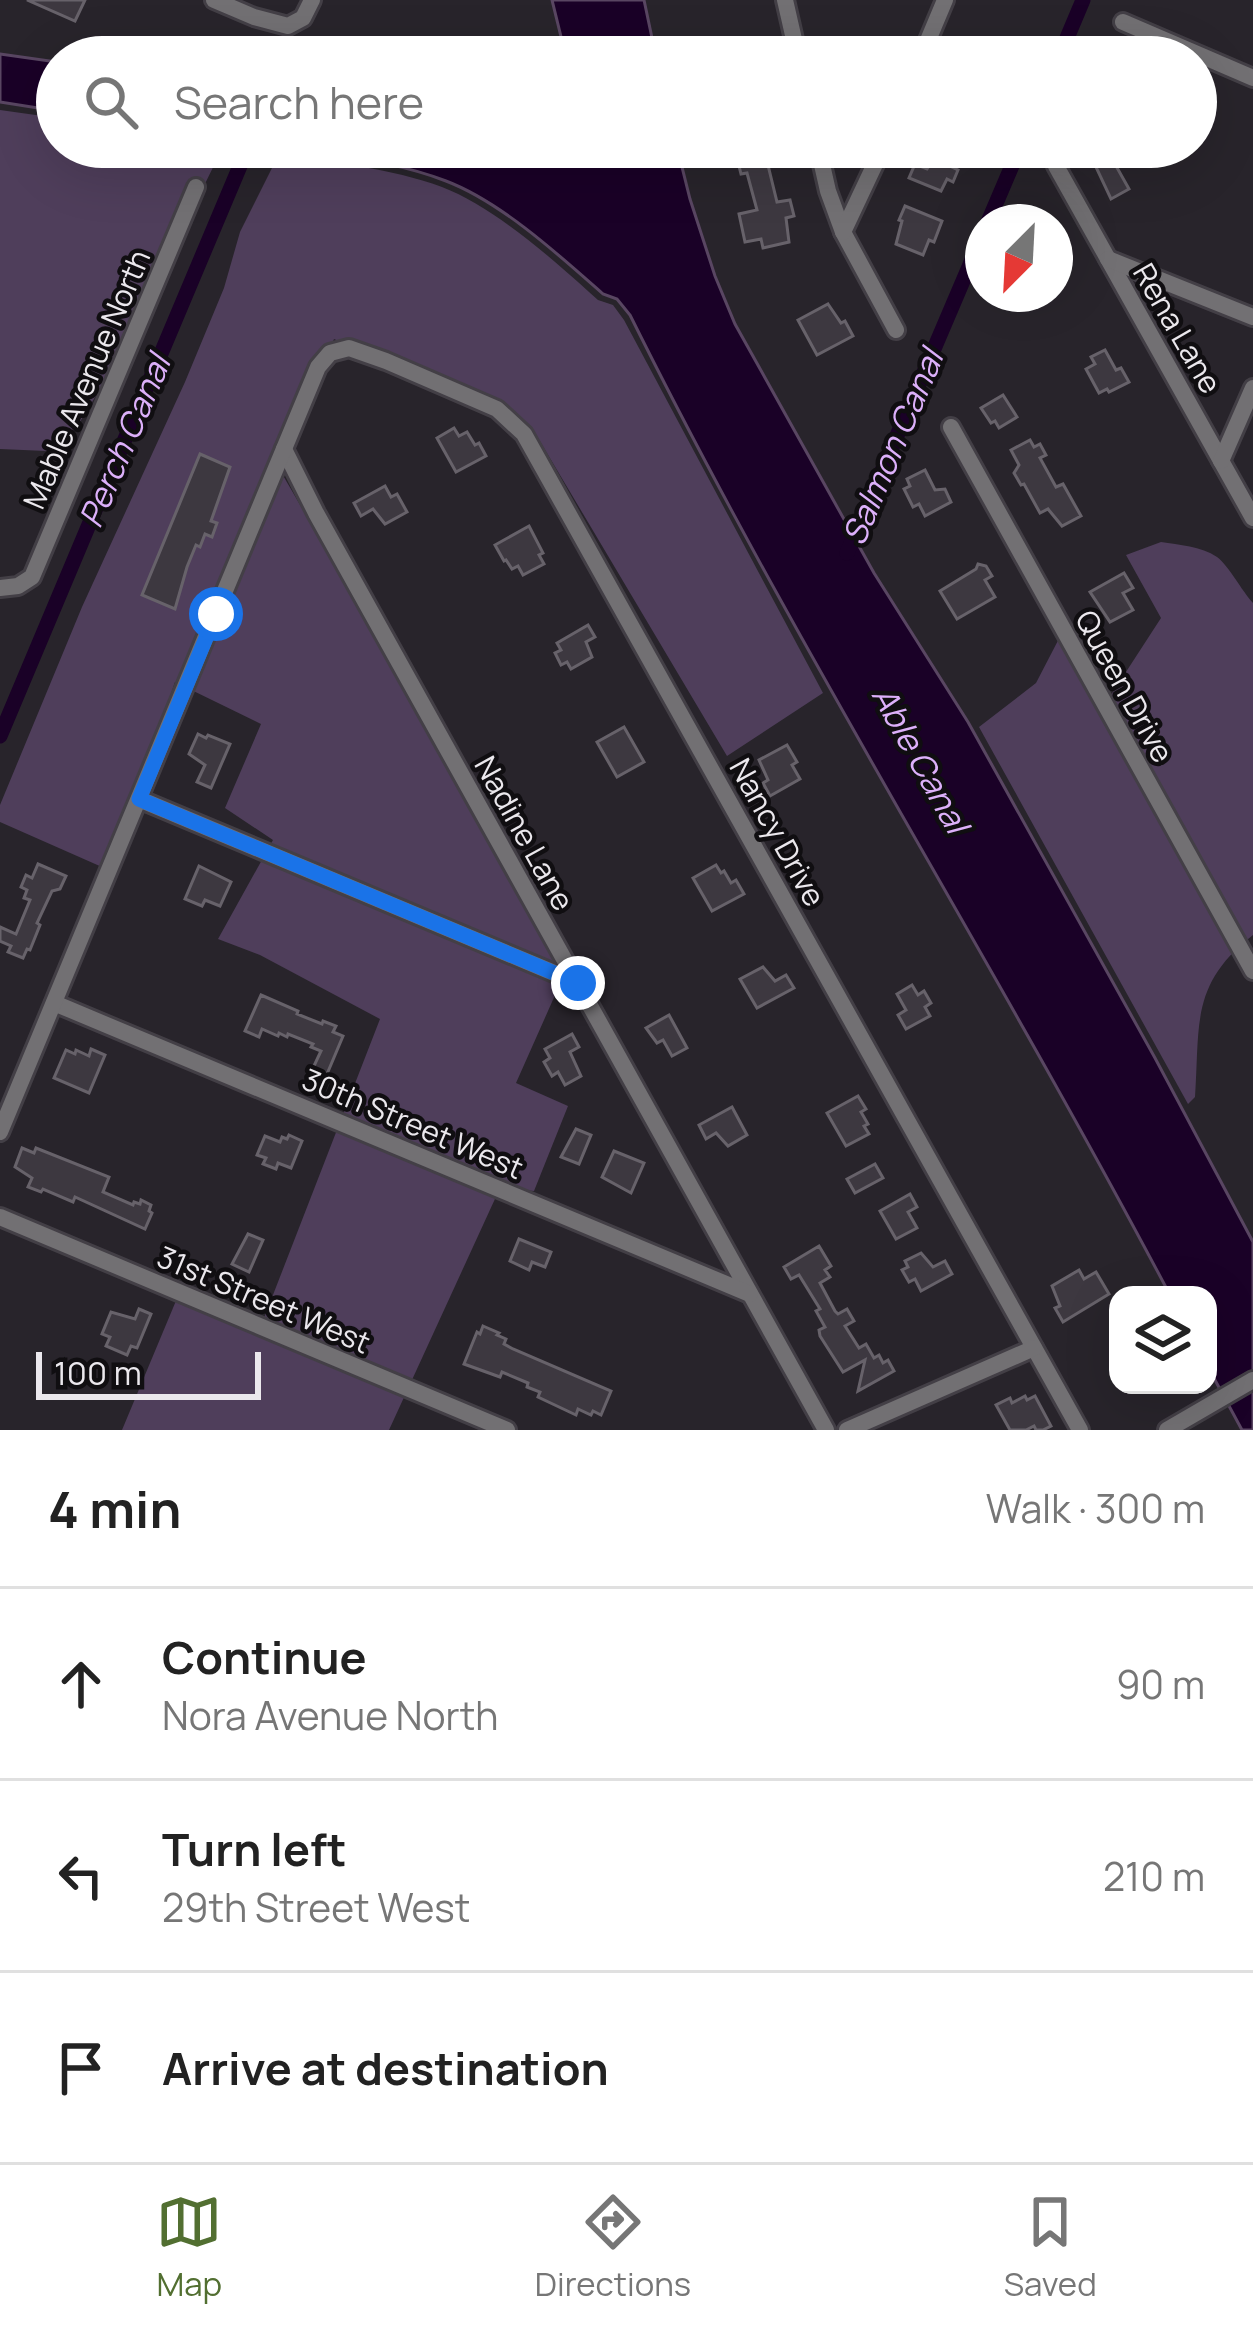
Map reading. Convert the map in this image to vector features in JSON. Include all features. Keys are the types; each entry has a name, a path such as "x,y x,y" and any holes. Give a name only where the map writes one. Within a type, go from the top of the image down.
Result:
{"street":[{"path":"214,0 288,26 303,18 312,0"},
{"path":"785,0 793,36"},
{"path":"930,36 945,0"},
{"path":"1123,22 1156,36"},
{"path":"1217,62 1253,78"},
{"path":"823,168 843,232 896,330"},
{"path":"843,232 873,168"},
{"name":"Rena Lane","path":"1056,168 1253,518"},
{"name":"Mable Avenue North","path":"9,587 32,577 196,187"},
{"path":"1107,258 1253,317"},
{"name":"Nancy Drive","path":"284,449 318,367 330,353 349,348 497,409 524,434 1080,1430"},
{"path":"1221,461 1253,388"},
{"name":"Queen Drive","path":"951,427 1253,971"},
{"path":"0,1132 284,449"},
{"name":"Nadine Lane","path":"284,449 826,1430"},
{"path":"139,799 578,983"},
{"name":"30th Street West","path":"54,1003 751,1294"},
{"name":"31st Street West","path":"0,1217 507,1430"},
{"path":"847,1430 1034,1348"},
{"path":"1168,1430 1253,1380"}],"shaded area":[{"path":"0,110 36,115 36,168 213,168 121,355 73,433 46,451 0,449"},
{"path":"272,168 366,168 402,175 442,187 483,208 598,300 613,305 823,693 727,756 532,428 334,339 281,472 568,966 516,1083 568,1106 534,1191 500,1188 389,1430 122,1430 178,1296 259,1331 380,1019 260,955 218,939 273,840 225,808 261,724 175,682 111,871 0,822 0,805 82,607 185,382 224,288 240,232"},
{"path":"1161,542 1217,557 1253,603 1253,935 1218,971 1208,989 1199,1027 1195,1097 1188,1104 979,727 1036,683 1064,629 1111,695 1161,618 1126,555"}],"water":[{"path":"552,0 644,0 652,36 561,36"},
{"path":"0,54 36,59 36,108 0,102"},
{"name":"Able Canal","path":"402,168 682,168 735,324 874,573 968,722 1253,1242 1253,1430 1242,1430 1217,1384 1217,1286 1165,1286 760,563 630,315 617,299 603,294 529,231 488,202 446,181"}],"building":[{"path":"27,0 85,0 75,21"},
{"path":"740,168 769,168 777,202 790,200 794,216 786,218 789,242 763,248 761,239 745,242 739,214 757,210 747,173 741,174"},
{"path":"913,168 958,170 953,182 947,179 941,191 909,178"},
{"path":"1096,168 1117,168 1129,189 1111,199"},
{"path":"905,206 942,221 923,255 896,244"},
{"path":"828,304 853,336 817,355 798,320"},
{"path":"1105,350 1129,382 1099,393 1086,369 1095,364 1091,357"},
{"path":"1003,395 1017,417 999,428 981,408"},
{"path":"454,428 459,436 467,432 486,456 456,472 437,438"},
{"path":"1030,440 1034,447 1040,444 1046,455 1040,458 1056,487 1063,484 1081,516 1062,526 1048,509 1040,513 1014,473 1019,465 1011,450"},
{"path":"200,454 230,467 211,521 217,523 212,537 205,534 200,547 196,545 175,609 142,595"},
{"path":"925,470 935,490 945,489 951,502 925,516 919,504 913,507 904,489 910,486 907,479"},
{"path":"385,486 391,497 397,494 407,512 385,524 373,509 361,516 354,503"},
{"path":"529,526 544,564 523,575 518,566 512,569 504,561 495,545"},
{"path":"978,564 986,566 992,576 985,580 995,597 957,619 940,591"},
{"path":"1124,573 1133,588 1123,593 1133,610 1110,622 1090,592"},
{"path":"588,625 595,637 586,642 592,657 571,669 567,662 561,665 555,653 561,650 557,643"},
{"path":"624,727 644,762 617,777 597,742"},
{"path":"198,734 230,744 211,788 197,782 205,765 189,754"},
{"path":"787,745 800,779 770,796 759,760"},
{"path":"38,864 66,876 60,889 52,891 23,958 8,952 11,946 0,941 0,927 16,934 30,900 24,898 27,890 21,887"},
{"path":"716,865 731,883 736,880 744,894 712,911 693,878"},
{"path":"199,866 231,882 220,906 185,899"},
{"path":"763,967 775,981 786,975 794,988 757,1008 740,979"},
{"path":"912,985 918,995 924,991 931,1003 925,1007 930,1016 906,1029 898,1015 906,1010 897,994"},
{"path":"261,995 297,1014 336,1026 333,1032 343,1036 327,1074 313,1068 321,1051 313,1044 262,1029 259,1037 245,1031"},
{"path":"669,1015 687,1048 672,1056 663,1040 657,1043 646,1028"},
{"path":"572,1034 579,1047 570,1052 581,1076 565,1085 544,1062 550,1058 545,1049"},
{"path":"91,1049 105,1055 89,1093 54,1078 66,1050 89,1056"},
{"path":"858,1096 866,1109 861,1112 869,1134 846,1146 827,1113"},
{"path":"732,1107 747,1135 728,1146 716,1133 706,1139 699,1125"},
{"path":"576,1129 591,1135 579,1164 561,1157"},
{"path":"289,1135 302,1141 291,1168 263,1164 266,1158 257,1155 265,1136 280,1142"},
{"path":"22,1148 34,1153 36,1148 109,1177 103,1192 133,1205 141,1200 151,1205 145,1229 75,1197 73,1202 28,1187 32,1178 15,1167"},
{"path":"614,1151 644,1163 631,1193 602,1177"},
{"path":"875,1164 883,1178 855,1193 847,1179"},
{"path":"910,1194 917,1207 908,1212 917,1228 896,1239 880,1211"},
{"path":"248,1234 263,1240 249,1272 232,1264"},
{"path":"519,1239 551,1252 545,1267 532,1262 529,1270 510,1261"},
{"path":"819,1246 831,1266 825,1270 830,1277 820,1283 835,1311 847,1309 854,1321 845,1326 859,1348 866,1344 874,1358 879,1355 883,1363 888,1360 894,1371 858,1391 865,1360 843,1372 820,1336 819,1330 825,1327 816,1311 820,1309 799,1275 791,1279 784,1267"},
{"path":"921,1253 933,1267 945,1261 952,1274 921,1291 915,1279 909,1282 902,1270 908,1267 905,1261"},
{"path":"1079,1270 1084,1279 1096,1272 1109,1294 1063,1322 1052,1286"},
{"path":"139,1309 151,1314 137,1348 131,1346 127,1355 106,1346 110,1337 102,1334 111,1312 135,1319"},
{"path":"483,1326 499,1333 513,1349 611,1391 601,1415 578,1409 576,1415 538,1397 540,1392 527,1387 528,1383 464,1364"},
{"path":"1025,1396 1027,1400 1035,1396 1051,1426 1010,1430 996,1405"}],"waterway":[{"name":"Salmon Canal","path":"1068,36 1083,0"},
{"name":"Perch Canal","path":"0,736 239,168"},
{"name":"Salmon Canal","path":"996,204 1011,168"},
{"name":"Salmon Canal","path":"847,553 965,276"}],"route":[{"path":"216,614 139,799 578,983"}]}
